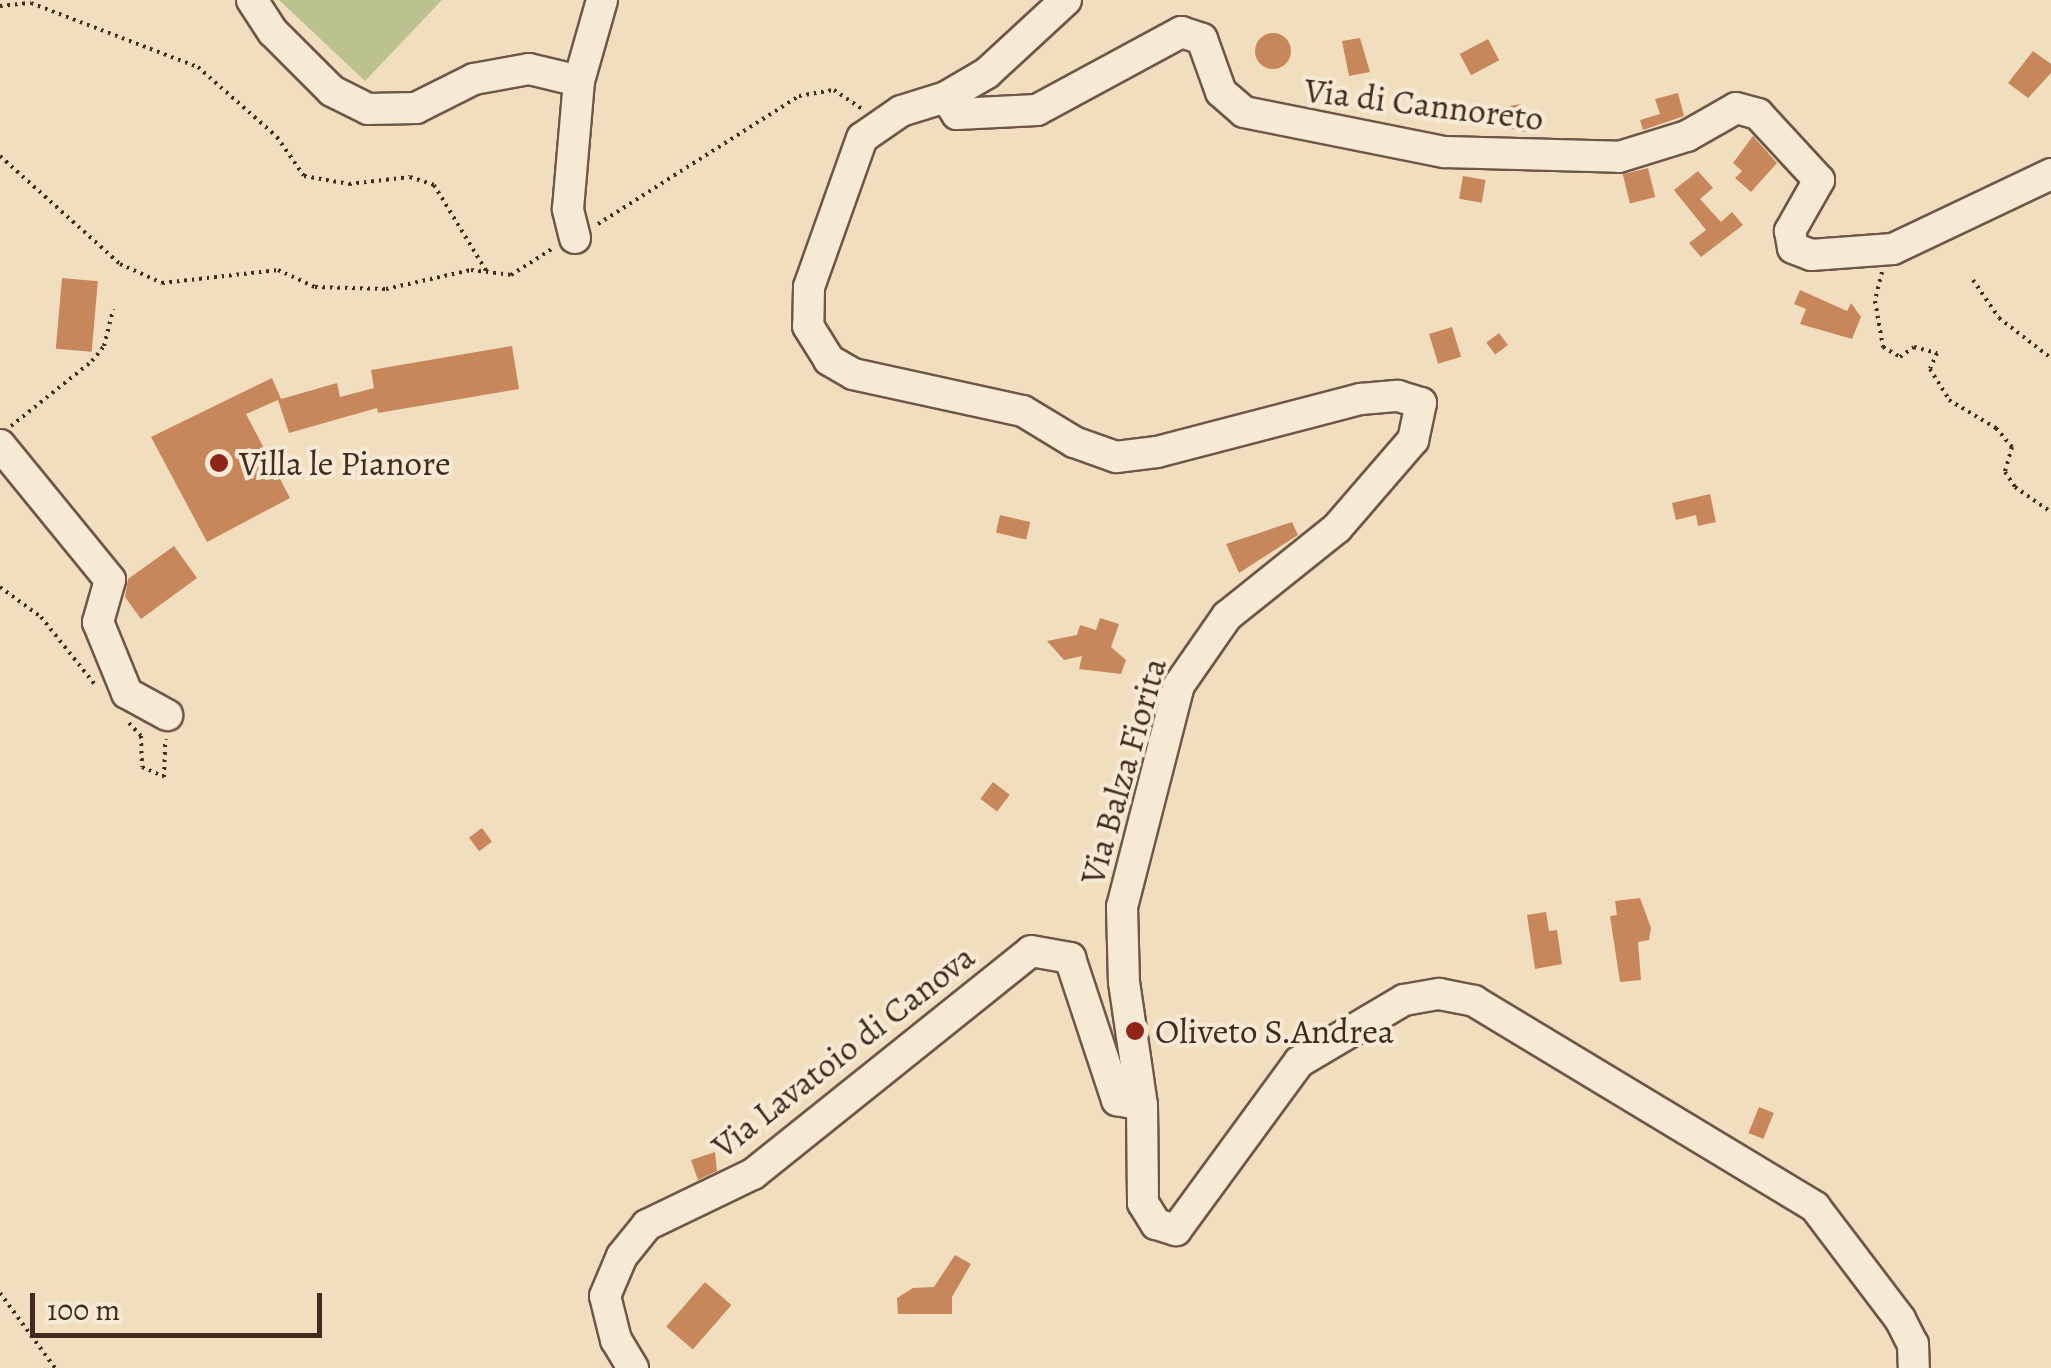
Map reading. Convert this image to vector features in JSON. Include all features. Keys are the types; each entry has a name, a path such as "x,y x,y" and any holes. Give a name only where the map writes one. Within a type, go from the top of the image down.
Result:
{"street":[{"path":"252,0 272,32 332,91 368,109 416,108 474,79 529,68 580,81"},
{"path":"575,238 568,209 580,81 602,0"},
{"path":"879,122 946,97 987,73 1066,0"},
{"name":"Via di Cannoreto","path":"946,97 957,114 1037,110 1181,32 1202,39 1221,92 1244,112 1446,152 1619,157 1686,136 1736,108 1758,114 1819,180 1790,231 1793,248 1823,255 1893,249 2051,174"},
{"name":"Via Balza Fiorita","path":"879,122 862,138 809,287 808,326 829,360 853,374 1023,411 1074,442 1116,457 1361,399 1398,396 1422,403 1413,440 1337,528 1227,616 1179,685 1122,907 1124,982 1142,1106 1143,1202 1156,1224 1176,1230 1299,1062 1404,1000 1440,994 1474,1001 1815,1207 1900,1319 1913,1344 1914,1368"},
{"path":"0,445 110,580 98,622 127,693 167,715"},
{"name":"Via Lavatoio di Canova","path":"633,1368 616,1340 606,1296 622,1256 646,1225 753,1174 1031,950 1070,958 1117,1100 1142,1106"}],"path":[{"path":"0,6 31,3 198,67 276,137 304,176 349,184 410,176 434,185 487,272"},
{"path":"0,156 120,264 162,283 278,270 315,288 386,289 422,276 487,272 511,275 538,253 575,238 799,96 834,90 879,122"},
{"path":"1893,249 1875,300 1884,347 1900,357 1914,346 1937,353 1930,369 1949,400 1996,428 2012,448 2005,472 2015,487 2051,512"},
{"path":"1973,280 2006,326 2024,332 2051,358"},
{"path":"0,436 92,361 104,346 113,309"},
{"path":"0,1294 55,1368"}],"green space":[{"path":"279,0 442,0 365,81"}],"building":[{"path":"1273,33 1285,39 1291,51 1285,63 1273,69 1261,63 1255,51 1261,39"},
{"path":"1360,38 1370,72 1349,76 1342,41"},
{"path":"1488,39 1499,60 1471,75 1460,54"},
{"path":"2033,51 2051,64 2051,73 2028,98 2008,83"},
{"path":"1678,93 1684,116 1643,130 1640,120 1660,114 1655,99"},
{"path":"1521,104 1525,132 1496,125 1492,109"},
{"path":"1753,136 1777,163 1751,192 1735,178 1742,171 1733,163"},
{"path":"1648,168 1655,197 1630,203 1623,174"},
{"path":"1698,171 1713,188 1700,199 1721,222 1732,212 1743,225 1701,257 1689,243 1706,230 1674,190"},
{"path":"1463,176 1486,180 1482,203 1459,199"},
{"path":"62,278 98,281 92,352 56,349"},
{"path":"1800,290 1847,311 1851,303 1861,317 1852,339 1800,324 1806,309 1794,304"},
{"path":"1452,327 1461,357 1438,364 1429,334"},
{"path":"1499,333 1508,345 1495,355 1486,343"},
{"path":"512,346 519,389 378,413 377,408 289,433 278,400 246,414 290,498 207,542 151,437 272,378 281,399 337,383 340,397 374,388 371,370"},
{"path":"1710,494 1716,522 1698,526 1696,515 1676,520 1672,503"},
{"path":"1000,515 1030,522 1026,540 996,533"},
{"path":"1292,522 1298,535 1239,573 1226,544"},
{"path":"174,546 197,578 141,619 125,597 128,579"},
{"path":"1100,618 1119,624 1111,647 1126,660 1121,674 1079,669 1082,656 1064,660 1047,641 1077,635 1080,625 1096,630"},
{"path":"993,782 1010,795 997,811 980,799"},
{"path":"482,828 492,842 479,851 469,837"},
{"path":"1640,898 1651,928 1649,940 1638,942 1641,980 1620,982 1610,916 1617,915 1615,901"},
{"path":"1546,912 1549,931 1557,930 1562,964 1535,969 1527,915"},
{"path":"1759,1107 1774,1113 1763,1139 1749,1133"},
{"path":"715,1152 717,1171 698,1180 691,1160"},
{"path":"955,1255 971,1264 952,1297 952,1314 898,1314 897,1298 913,1288 934,1287"},
{"path":"705,1282 731,1305 693,1349 666,1327"}],"place":[{"name":"Villa le Pianore","path":"219,463"},
{"name":"Oliveto S.Andrea","path":"1135,1031"}]}
